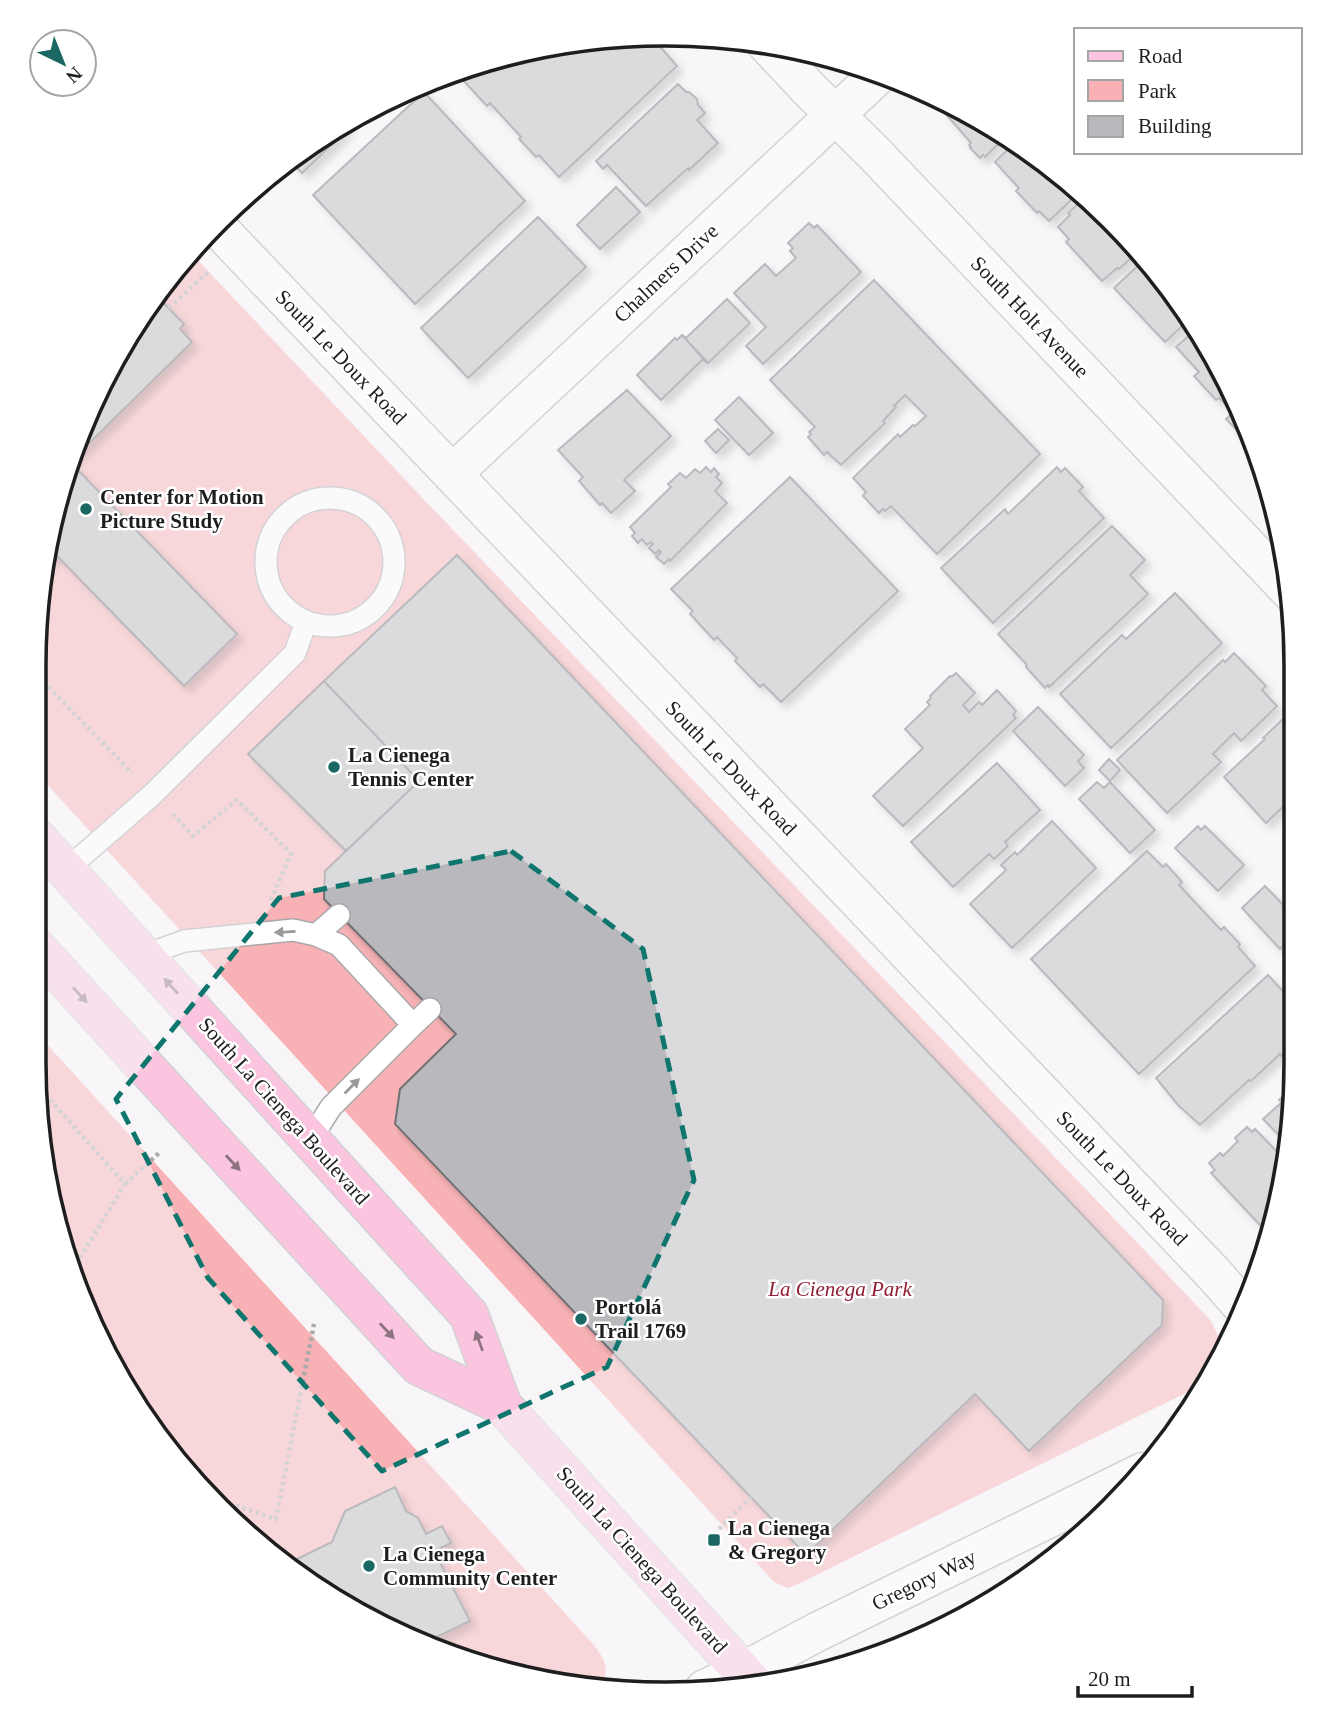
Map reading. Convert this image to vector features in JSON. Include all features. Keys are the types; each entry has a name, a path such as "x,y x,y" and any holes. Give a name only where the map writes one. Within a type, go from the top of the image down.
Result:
{"main road":[{"name":"South La Cienega Boulevard","path":"46,848 469,1315 502,1405 748,1677"},
{"name":"South La Cienega Boulevard","path":"46,958 419,1366 502,1405"}],"street":[{"name":"South Holt Avenue","path":"778,56 1278,579"},
{"name":"Chalmers Drive","path":"452,474 871,81"},
{"name":"South Le Doux Road","path":"222,232 1237,1300"},
{"name":"Gregory Way","path":"749,1677 817,1632 1119,1484"}],"lane":[{"path":"336,498 355,503 373,514 387,530 393,550 394,570 388,590 376,607 359,620 338,627 316,626 306,622 296,618 279,603 269,584 265,563 269,541 279,522 296,508 314,499 336,498"},
{"path":"66,870 153,794 295,653 306,622"},
{"path":"316,935 339,915"},
{"path":"143,956 184,941 293,930 316,935 339,945 413,1025"},
{"path":"310,1140 331,1107 430,1009"}],"path":[{"path":"169,308 212,268"},
{"path":"47,1096 125,1184"},
{"path":"77,1260 125,1184 159,1153"},
{"path":"230,1504 276,1519 314,1324"},
{"path":"719,1529 751,1497"}],"highlighted area":[{"path":"511,851 643,949 694,1180 607,1367 382,1471 208,1278 116,1099 279,898"}],"green space":[{"name":"La Cienega Park","path":"197,259 1148,1254 1211,1321 1220,1340 1191,1391 798,1584 788,1588 774,1582 46,783 47,624 51,584 57,544 78,466 109,391 128,355"},
{"path":"46,1043 593,1644 605,1664 604,1679 544,1671 466,1650 391,1619 355,1600 288,1554 257,1529 199,1471 150,1407 128,1373 109,1337 78,1262 57,1184 51,1144"}],"building":[{"path":"660,46 677,66 559,177 539,155 536,157 519,139 521,137 490,103 487,106 462,79 544,57 624,47"},
{"path":"678,84 697,99 698,105 705,113 697,120 718,143 646,206 607,165 603,169 596,161"},
{"path":"426,94 525,201 415,304 313,195 418,97"},
{"path":"945,113 999,143 985,157 983,155 980,158 970,148 971,143"},
{"path":"337,140 302,173 297,168"},
{"path":"1008,149 1072,199 1049,221 1039,211 1037,213 1016,191 1019,188 995,162"},
{"path":"616,187 640,212 600,249 577,225"},
{"path":"1078,204 1132,258 1102,281 1066,242 1069,239 1058,227 1070,215 1068,213"},
{"path":"538,217 586,267 468,378 421,328"},
{"path":"809,223 814,228 817,225 861,272 763,364 746,346 766,327 734,293 765,264 776,276 796,258 788,243"},
{"path":"1138,266 1183,325 1165,342 1114,288"},
{"path":"874,280 1040,454 937,554 891,506 879,513 863,496 866,492 853,478 898,434 900,437 926,416 905,395 883,421 885,423 841,465 827,452 824,455 808,437 815,427 770,380"},
{"path":"727,299 750,323 708,363 682,335 686,338"},
{"name":"Center for Motion Picture Study","path":"163,303 184,324 180,329 192,342 86,447 109,391 128,355"},
{"path":"682,335 708,364 703,359 661,400 637,375 675,338 677,340"},
{"path":"1189,335 1228,407 1219,398 1216,400 1194,376 1199,372 1176,347"},
{"path":"627,390 671,436 624,480 635,491 611,513 602,503 600,505 579,481 583,477 558,450"},
{"path":"739,397 773,433 749,455 715,420"},
{"path":"1231,414 1239,432 1226,419"},
{"path":"718,429 729,440 716,453 705,441"},
{"path":"706,467 711,472 714,468 719,474 716,477 722,483 715,491 727,503 664,564 656,557 661,552 659,550 655,554 649,548 653,544 651,542 647,545 642,539 638,543 632,536 635,533 630,527 671,487 668,484 680,473 686,478 695,469 700,473"},
{"path":"1057,467 1061,472 1065,468 1083,487 1079,491 1104,518 993,623 941,568 1005,509 1008,514"},
{"name":"Center for Motion Picture Study","path":"77,469 237,634 184,686 56,555"},
{"path":"790,477 898,591 781,702 763,684 760,687 717,637 714,640 690,614 693,611 671,589"},
{"path":"1112,526 1145,560 1130,575 1148,594 1045,688 998,634"},
{"path":"457,555 1163,1300 1162,1325 1029,1451 975,1394 806,1555 395,1124 400,1089 456,1034 324,899 325,871 419,781 324,681"},
{"path":"1175,593 1222,643 1111,748 1060,694 1122,635 1126,639"},
{"path":"1234,653 1266,686 1262,690 1277,706 1241,741 1234,733 1213,754 1221,762 1167,813 1117,760 1223,660 1225,662"},
{"path":"956,673 975,693 963,705 969,712 979,702 982,705 997,690 1016,711 1013,715 1016,718 903,826 873,796 923,748 905,729 930,705 927,702 930,696"},
{"name":"La Cienega Tennis Center","path":"324,681 419,781 346,851 248,754"},
{"path":"1038,707 1084,755 1078,761 1084,768 1065,786 1013,731"},
{"path":"1284,718 1284,806 1266,823 1224,777 1265,739 1263,738"},
{"path":"1109,759 1120,770 1110,781 1099,770"},
{"path":"997,763 1040,810 1005,842 1008,846 994,859 989,854 953,887 911,842"},
{"path":"1097,782 1104,788 1110,782 1155,830 1130,853 1079,799"},
{"path":"1052,821 1096,868 1012,948 970,904 1006,870 1001,865 1015,852 1017,855"},
{"path":"1198,826 1201,830 1205,826 1244,865 1218,891 1175,848"},
{"path":"1147,851 1163,867 1166,864 1182,882 1179,885 1221,930 1224,927 1240,944 1238,947 1255,966 1139,1074 1031,959"},
{"path":"1265,886 1284,906 1284,945 1280,949 1242,908"},
{"path":"1268,975 1284,992 1284,1053 1249,1080 1200,1125 1178,1105 1156,1078"},
{"path":"1283,1096 1280,1136 1263,1119 1282,1102 1279,1100"},
{"path":"1247,1127 1252,1132 1255,1129 1278,1152 1273,1184 1263,1224 1260,1225 1211,1173 1215,1170 1209,1163 1220,1153 1223,1156 1238,1141 1235,1138"},
{"name":"La Cienega Community Center","path":"395,1487 406,1511 418,1518 426,1534 442,1526 451,1543 434,1551 470,1621 435,1638 355,1600 296,1560 332,1542 345,1511"}],"place":[{"name":"Center for Motion Picture Study","path":"86,509"},
{"name":"La Cienega Tennis Center","path":"334,767"},
{"name":"Portolá Trail 1769","path":"581,1319"},
{"name":"La Cienega & Gregory","path":"714,1540"},
{"name":"La Cienega Community Center","path":"369,1566"}]}
